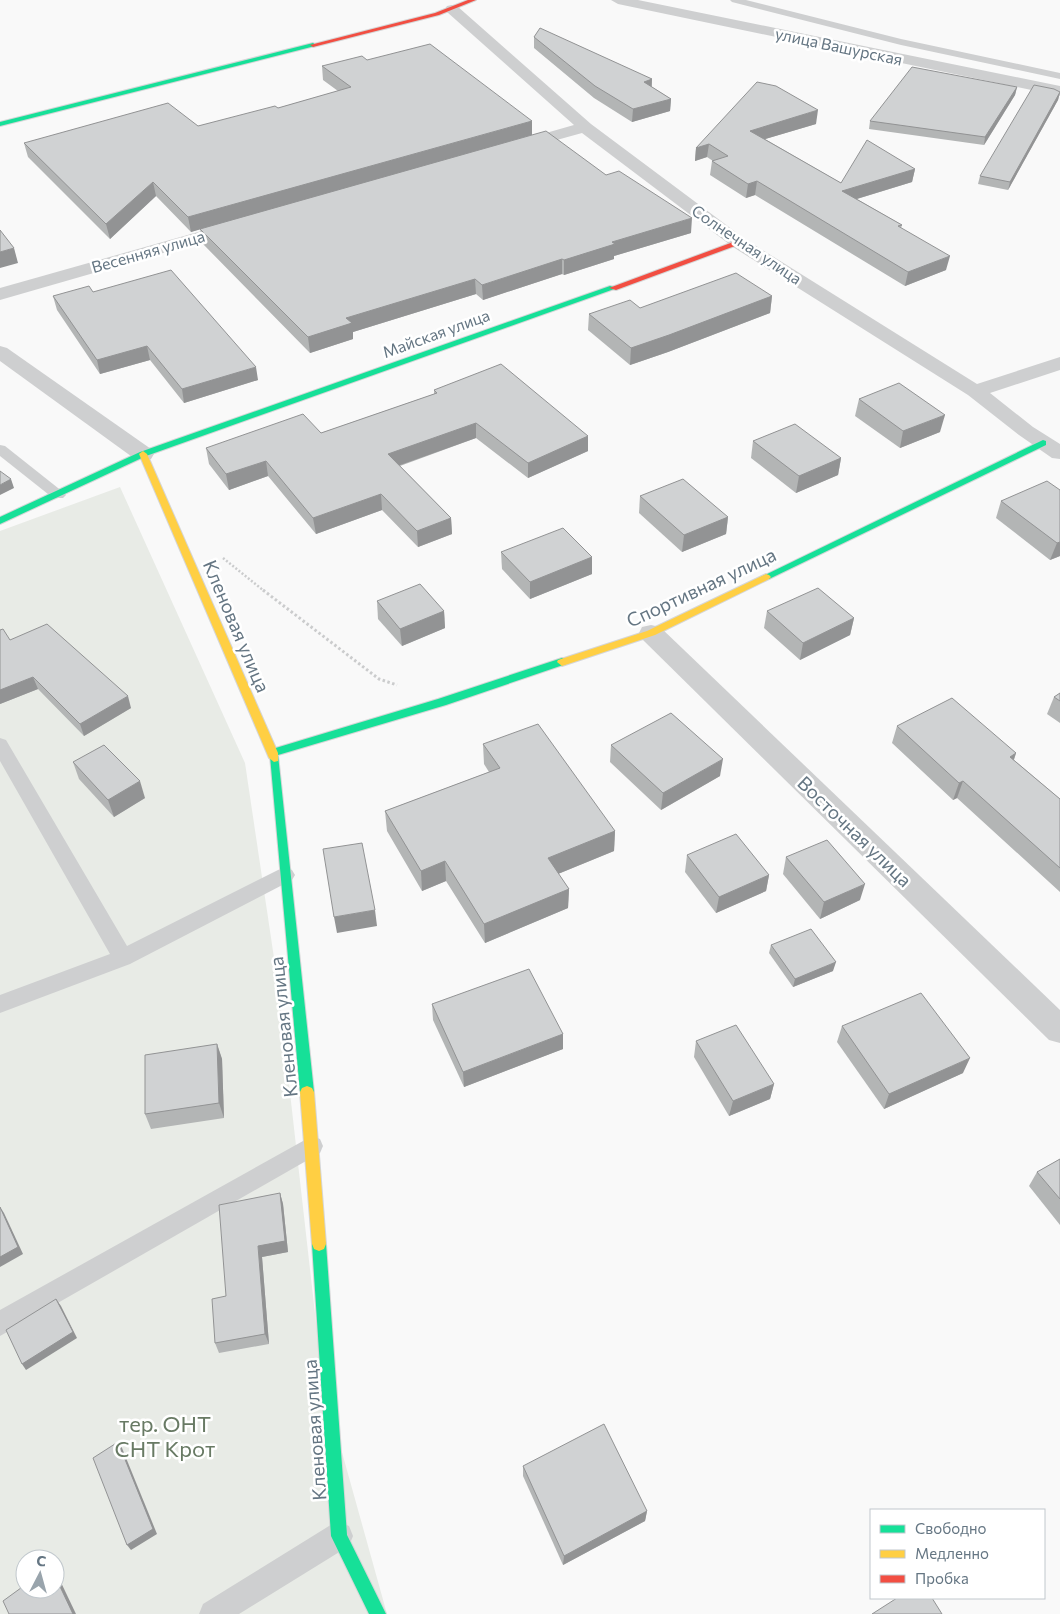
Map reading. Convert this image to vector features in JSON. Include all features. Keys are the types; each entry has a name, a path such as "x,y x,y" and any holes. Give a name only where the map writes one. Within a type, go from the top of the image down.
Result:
{"street":[{"path":"0,124 452,9 473,0"},
{"name":"улица Вашурская","path":"618,0 1060,91"},
{"name":"Солнечная улица","path":"452,9 585,127 739,243 975,391 1043,443 1060,453"},
{"path":"499,151 585,127"},
{"name":"Весенняя улица","path":"0,294 249,222"},
{"name":"Майская улица","path":"0,522 143,454 739,243"},
{"path":"0,352 143,454"},
{"path":"975,391 1060,363"},
{"name":"Спортивная улица","path":"273,753 442,702 651,633 1043,443"},
{"name":"Кленовая улица","path":"143,454 273,753 312,1146 339,1536 378,1614"},
{"name":"Восточная улица","path":"651,633 1060,1030"}],"lane":[{"path":"735,0 901,42 1060,76"},
{"path":"0,449 58,495"},
{"path":"0,745 123,958"},
{"path":"0,1004 123,958 285,876"},
{"path":"0,1324 312,1146"},
{"path":"212,1614 339,1536"}],"path":[{"path":"219,553 300,620 379,678 442,702"}],"green space":[{"name":"тер. ОНТ СНТ Крот","path":"120,487 245,763 277,978 323,1384 387,1614 0,1614 0,531"}],"building":[{"path":"540,28 652,79 644,82 671,99 633,109 595,86 534,37"},
{"path":"430,44 532,121 188,217 153,182 106,224 24,143 168,103 198,126 275,106 278,108 351,87 322,66 362,56 367,60"},
{"path":"912,67 1017,87 985,137 870,121"},
{"path":"757,82 776,86 818,110 750,131 841,183 867,140 915,169 842,191 902,225 898,226 950,256 908,272 757,181 748,184 712,161 728,156 709,144 696,148"},
{"path":"1034,85 1060,92 1010,182 980,176"},
{"path":"546,131 606,175 619,171 692,218 482,285 475,279 346,318 352,323 308,337 200,229"},
{"path":"0,230 14,248 0,252"},
{"path":"171,270 256,367 182,389 147,346 97,360 53,296 89,286 93,292"},
{"path":"736,273 772,296 631,348 589,314 630,300 640,308"},
{"path":"501,364 588,436 528,463 476,423 388,454 451,518 417,531 381,494 313,518 266,461 226,474 206,448 303,414 321,433 437,393 434,390"},
{"path":"899,383 945,415 903,431 859,399"},
{"path":"795,424 841,458 799,476 753,441"},
{"path":"0,471 11,479 0,485"},
{"path":"683,479 728,517 684,535 640,496"},
{"path":"1047,481 1060,490 1060,542 1057,543 1001,501"},
{"path":"563,528 592,557 530,582 501,552"},
{"path":"420,584 444,611 400,629 377,601"},
{"path":"818,588 854,618 803,643 767,611"},
{"path":"47,624 128,696 80,724 33,677 0,690 0,630 3,629 10,640"},
{"path":"1060,693 1060,701 1054,697"},
{"path":"952,698 1016,753 1010,757 1060,799 1060,868 963,781 959,783 897,726"},
{"path":"671,713 723,759 663,793 611,745"},
{"path":"538,724 615,831 548,858 569,889 484,924 445,861 421,871 385,811 500,768 483,744"},
{"path":"104,745 140,781 108,800 73,762"},
{"path":"736,834 769,875 719,897 687,855"},
{"path":"827,840 865,884 824,902 786,857"},
{"path":"362,843 375,910 334,917 323,849"},
{"path":"811,929 836,962 795,979 771,945"},
{"path":"529,969 563,1034 463,1072 432,1004"},
{"path":"921,993 970,1058 889,1094 842,1026"},
{"path":"736,1025 774,1084 733,1101 696,1041"},
{"path":"217,1044 219,1103 145,1114 145,1055"},
{"path":"1060,1159 1060,1199 1037,1172"},
{"path":"280,1193 285,1241 258,1246 265,1334 215,1343 212,1299 226,1296 219,1205"},
{"path":"0,1207 18,1247 0,1257"},
{"path":"56,1299 73,1332 22,1364 6,1330"},
{"path":"604,1424 647,1511 564,1556 523,1466"},
{"path":"118,1442 153,1529 127,1545 93,1458"},
{"path":"15,1592 15,1599 65,1599 65,1597 73,1614 9,1614 3,1601"},
{"path":"895,1599 933,1599 942,1614 872,1614"}],"traffic: fast":[{"path":"0,124 313,45"},
{"path":"0,521 143,454 613,288"},
{"path":"766,577 1043,443"},
{"path":"273,753 442,702 562,662"},
{"path":"274,758 307,1092"},
{"path":"319,1244 339,1536 378,1614"}],"traffic: slow":[{"path":"143,454 274,758"},
{"path":"562,662 651,633 766,577"},
{"path":"307,1092 319,1244"}],"traffic: jam":[{"path":"313,45 437,14 473,0"},
{"path":"613,288 739,243"}]}
